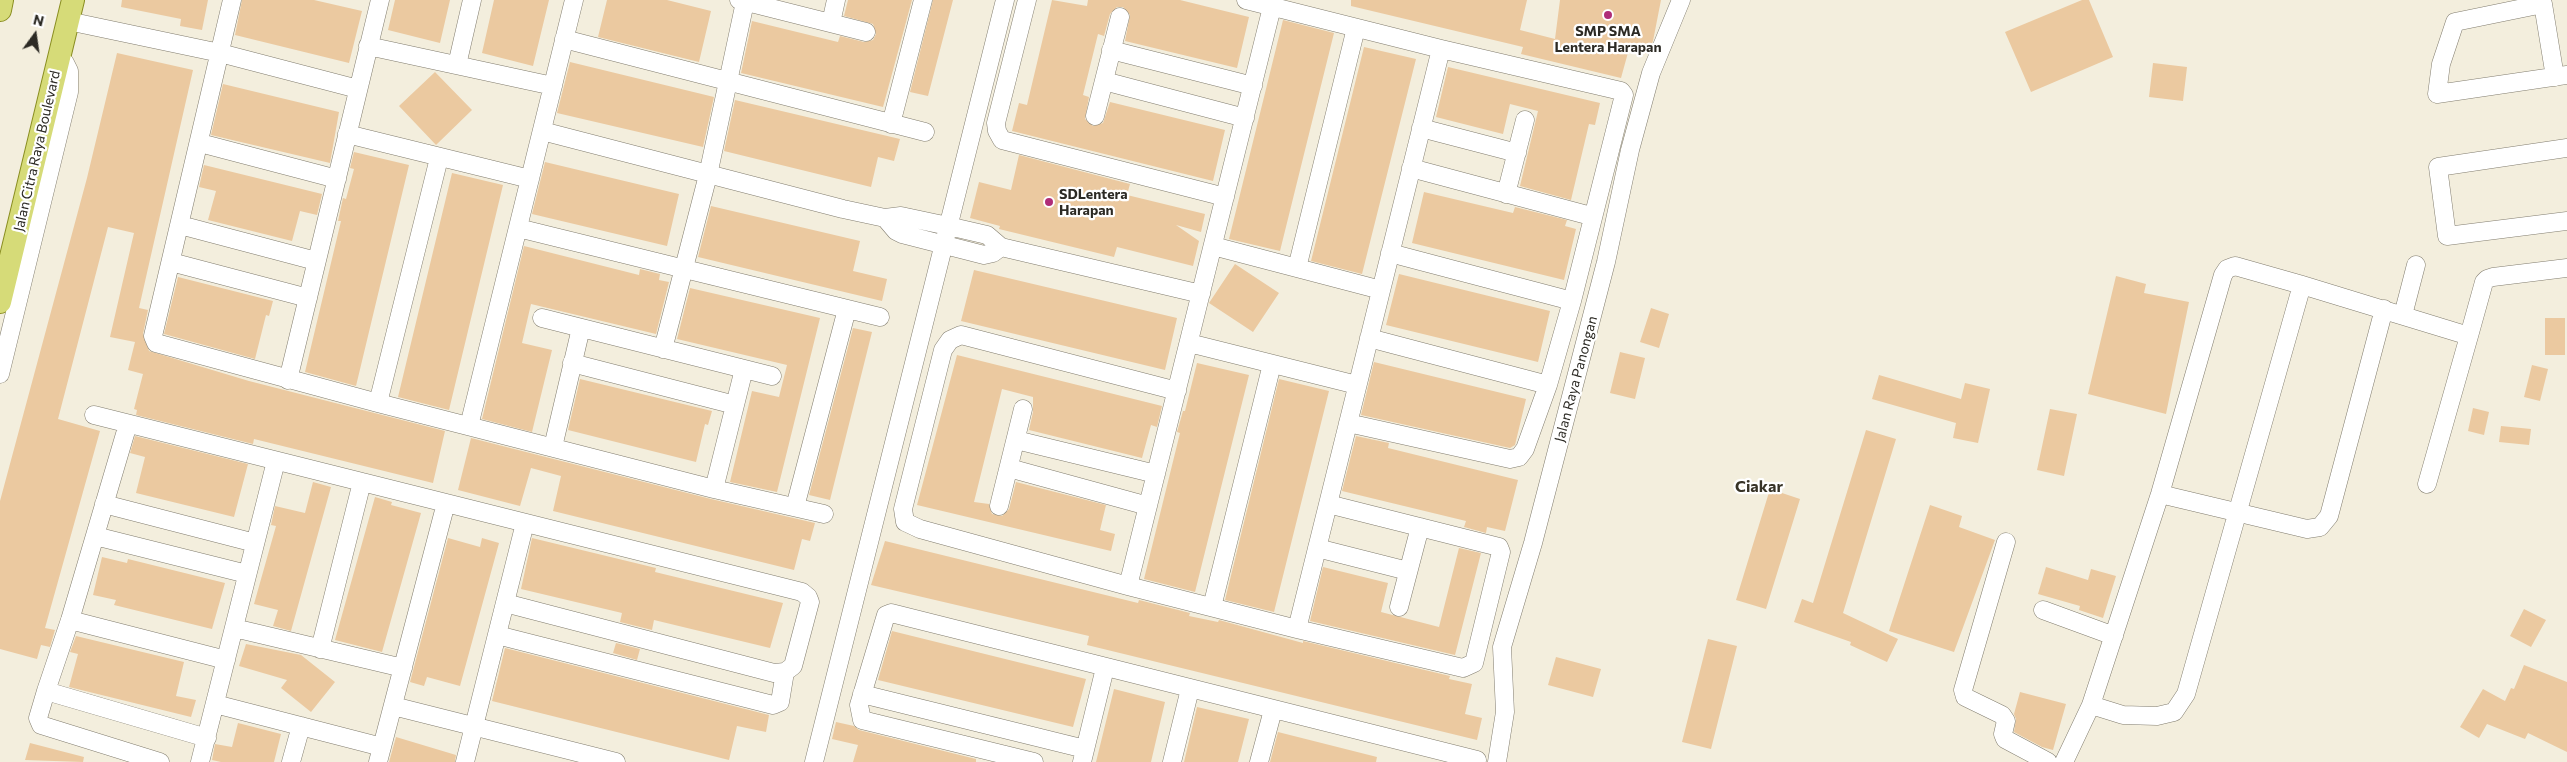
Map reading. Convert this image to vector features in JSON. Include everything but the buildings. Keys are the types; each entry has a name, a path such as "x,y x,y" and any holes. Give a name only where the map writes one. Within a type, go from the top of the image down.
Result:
{"main road":[{"path":"0,10 2,0"},
{"name":"Jalan Citra Raya Boulevard","path":"0,302 16,274 58,62 72,5"}],"street":[{"path":"232,0 200,143 153,336 156,343 288,380 714,489 824,514"},
{"path":"288,380 380,0"},
{"path":"457,65 472,0"},
{"path":"469,426 574,0"},
{"path":"831,23 836,0"},
{"path":"891,124 923,0"},
{"path":"814,762 1005,0"},
{"path":"1027,0 996,123 997,131 1002,140 1225,197"},
{"path":"1246,0 1623,92 1572,301 1548,385 1525,449 1519,457 1510,459 1348,423"},
{"name":"Jalan Raya Panongan","path":"1497,762 1505,712 1502,647 1534,543 1606,262 1630,150 1651,73 1681,0"},
{"path":"663,349 682,269 708,176 742,1 866,32"},
{"path":"2543,4 2561,76 2486,87 2437,94 2441,64 2455,22 2543,4"},
{"path":"72,5 220,53 358,89"},
{"path":"1128,586 1272,7"},
{"path":"1095,116 1120,17"},
{"path":"1297,268 1356,28"},
{"path":"564,39 925,132"},
{"path":"368,46 552,86"},
{"path":"1297,629 1441,49"},
{"path":"1111,50 1253,86"},
{"path":"1104,81 1245,118"},
{"path":"1506,194 1525,120"},
{"path":"1421,128 1517,153"},
{"path":"542,131 708,176 884,218 908,217 987,235 1002,247 1201,294"},
{"path":"348,134 530,179"},
{"path":"200,143 337,179"},
{"path":"2567,148 2438,166 2447,236 2567,221"},
{"path":"378,403 439,158"},
{"path":"1411,168 1592,216"},
{"path":"884,218 896,231 902,234 944,243 984,255 994,253 1002,247"},
{"path":"180,225 316,262"},
{"path":"518,228 880,318"},
{"path":"1213,246 1381,290"},
{"path":"1390,254 1572,301"},
{"path":"171,262 308,298"},
{"path":"2403,315 2416,265"},
{"path":"2064,762 2092,705 2160,494 2223,274 2227,269 2235,266 2302,284 2469,336"},
{"path":"2427,484 2484,282 2492,277 2567,268"},
{"path":"0,374 16,274"},
{"path":"2092,705 2123,715 2157,716 2174,712 2186,694 2302,284"},
{"path":"795,507 847,309"},
{"path":"2160,494 2307,529 2320,527 2329,516 2384,309"},
{"path":"542,318 772,376"},
{"path":"552,447 581,328"},
{"path":"1177,391 961,335 950,340 943,350 903,509 905,522 930,531 1128,586 1297,629 1463,668 1474,663 1500,549 1328,504"},
{"path":"1369,338 1548,385"},
{"path":"1189,343 1357,385"},
{"path":"572,363 735,404"},
{"path":"1212,607 1272,364"},
{"path":"714,489 744,369"},
{"path":"999,506 1023,409"},
{"path":"94,415 802,592 808,596 809,606 793,666 785,672 774,672 505,603"},
{"path":"128,424 70,620 38,718 41,725 160,762"},
{"path":"1016,440 1156,474"},
{"path":"200,762 276,461"},
{"path":"1009,468 1148,506"},
{"path":"320,649 362,482"},
{"path":"215,704 301,726 380,754 446,503"},
{"path":"104,504 255,543"},
{"path":"465,762 525,523"},
{"path":"1399,607 1420,527"},
{"path":"95,536 247,574"},
{"path":"2006,542 1963,690 1965,697 2002,715 2006,721 2003,734 2005,739 2048,762"},
{"path":"1317,548 1408,571"},
{"path":"2043,610 2114,636"},
{"path":"1034,762 866,723 859,717 862,694 884,618 890,613 1477,760"},
{"path":"70,620 226,660"},
{"path":"234,628 403,668"},
{"path":"498,635 772,705 780,702 785,672"},
{"path":"862,694 1083,756 1104,668"},
{"path":"1172,762 1190,689"},
{"path":"46,691 207,738"},
{"path":"393,706 616,762"},
{"path":"1259,762 1273,710"},
{"path":"291,762 301,726"}],"place":[{"name":"SMP SMA Lentera Harapan","path":"1608,15"},
{"name":"SDLentera Harapan","path":"1049,202"}],"district":[{"name":"Ciakar","path":"1759,487"}]}
